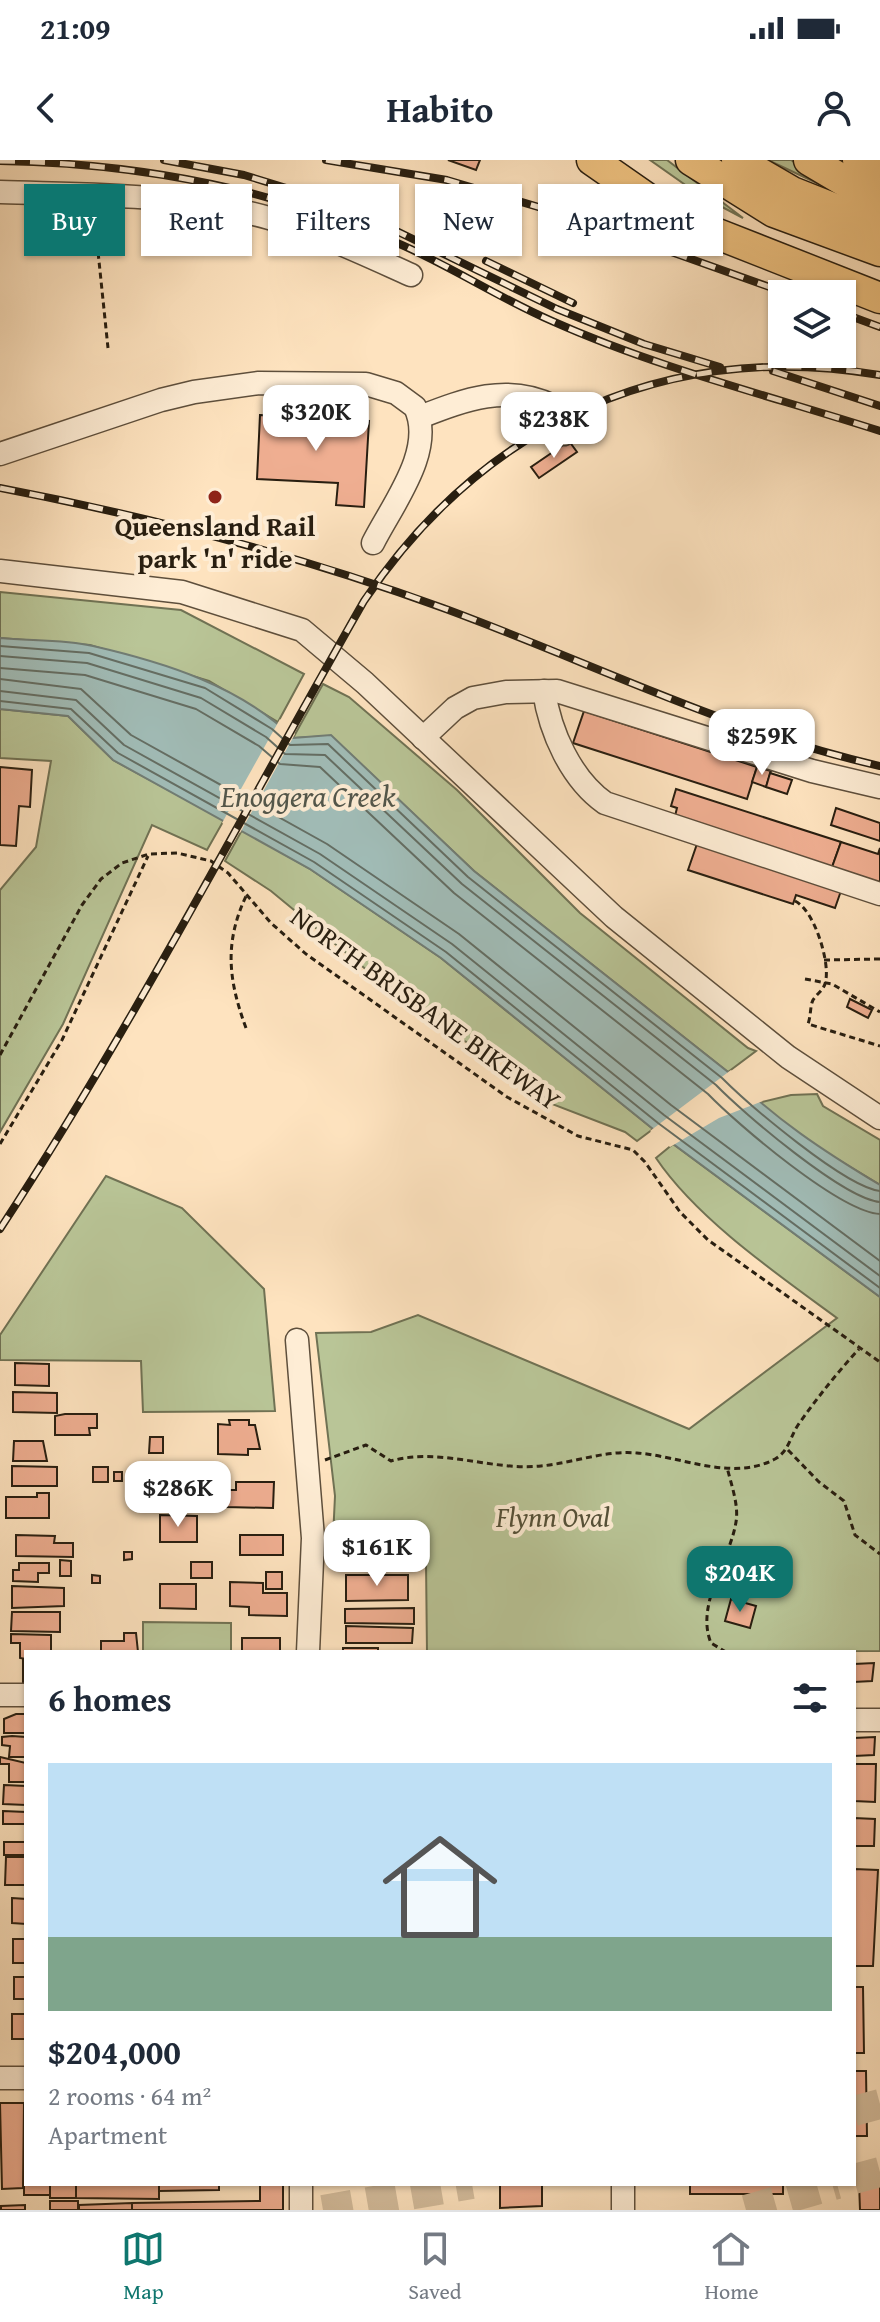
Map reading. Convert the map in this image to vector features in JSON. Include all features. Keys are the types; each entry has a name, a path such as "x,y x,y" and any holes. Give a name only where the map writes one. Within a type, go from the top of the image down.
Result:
{"highway":[{"path":"592,160 661,208 692,224 880,298"},
{"path":"624,160 706,209 880,275"},
{"path":"691,160 774,212 880,251"},
{"path":"737,160 792,192 880,227"},
{"path":"809,160 880,202"},
{"path":"858,160 880,173"}],"street":[{"path":"0,192 145,196 230,209 315,233 411,275"},
{"path":"0,454 161,400 259,383 383,388 405,399 420,417 422,433 416,459 373,543"},
{"path":"420,417 477,396 528,396 553,406 564,434"},
{"path":"0,571 182,592 302,630 423,738 614,917 788,1057 880,1118"},
{"path":"544,691 549,715 578,781 609,805 880,894"},
{"path":"423,738 455,708 473,698 506,692 565,693 812,771 880,787"},
{"path":"297,1340 313,1538 308,1650"},
{"path":"0,1695 24,1695"},
{"path":"856,1720 880,1720"},
{"path":"0,2078 24,2078"},
{"path":"301,2186 301,2210"},
{"path":"623,2186 623,2210"}],"path":[{"path":"98,256 108,348"},
{"name":"NORTH BRISBANE BIKEWAY","path":"0,1055 91,889 122,863 149,854 177,853 211,861 306,954 507,1097 578,1136 633,1150 680,1212 708,1240 880,1362"},
{"path":"0,1144 62,1040 149,854"},
{"path":"246,1028 233,993 231,955 233,923 247,893"},
{"path":"795,901 803,905 815,922 824,960 826,983 813,1001 808,1024 880,1046"},
{"path":"824,960 880,959"},
{"path":"805,979 826,983 880,1012"},
{"path":"321,1462 371,1445 391,1461 415,1454 479,1463 539,1466 631,1452 705,1467 760,1464 787,1449 797,1426 859,1349"},
{"path":"787,1449 819,1482 844,1501 853,1531 880,1554"},
{"path":"723,1650 711,1643 707,1626 714,1590 737,1520 727,1467"}],"green space":[{"path":"650,160 667,160 698,184 684,184"},
{"path":"768,160 791,160 855,201"},
{"path":"723,203 743,218 723,208"},
{"path":"0,592 181,610 304,674 278,722 209,681 90,645 0,638"},
{"path":"323,684 349,697 457,790 580,913 748,1048 756,1051 728,1072 474,871 331,736 293,738"},
{"path":"0,709 68,716 113,760 224,820 207,850 152,825 63,1024 0,1132 0,890 36,847 51,761 0,758"},
{"path":"242,830 310,869 441,958 653,1129 637,1141 625,1132 552,1104 526,1077 498,1057 437,1028 271,891 225,861"},
{"path":"817,1094 823,1106 880,1140 880,1185 819,1148 758,1103 791,1095"},
{"name":"Flynn Oval","path":"673,1144 880,1297 880,1651 427,1650 426,1562 332,1558 335,1496 316,1333 371,1332 418,1315 689,1429 837,1318 715,1224 673,1181 656,1158"},
{"path":"106,1176 182,1208 264,1289 275,1411 143,1412 141,1361 0,1360 0,1335"},
{"path":"143,1622 231,1623 231,1650 143,1650"}],"water":[{"name":"Enoggera Creek","path":"0,638 58,641 120,652 173,668 225,690 250,704 293,738 331,735 474,871 728,1072 781,1119 880,1185 880,1297 653,1129 441,958 310,869 113,760 68,716 0,709"}],"pier":[{"path":"280,719 295,734 240,833 222,823"},
{"path":"731,1070 763,1101 719,1118 670,1147 650,1131"}],"building":[{"path":"448,160 480,160 476,170"},
{"path":"260,415 369,421 364,507 336,505 338,483 257,479"},
{"path":"569,441 577,452 539,478 531,467"},
{"path":"584,711 757,767 747,799 573,743"},
{"path":"0,767 32,770 30,807 19,806 16,846 0,845"},
{"path":"757,767 771,771 766,787 752,782"},
{"path":"770,773 792,780 787,794 766,787"},
{"path":"676,789 841,842 831,870 674,820 677,808 671,806"},
{"path":"836,808 880,823 880,841 831,825"},
{"path":"698,841 842,888 835,908 796,895 793,904 688,870"},
{"path":"841,842 878,854 880,848 880,886 831,870"},
{"path":"850,999 872,1010 868,1018 847,1007"},
{"path":"15,1363 49,1364 49,1386 15,1385"},
{"path":"13,1392 57,1393 57,1413 13,1412"},
{"path":"97,1414 97,1428 89,1428 90,1435 55,1435 55,1416"},
{"path":"229,1420 249,1420 249,1425 255,1425 260,1449 248,1449 248,1455 218,1454 218,1424 230,1425"},
{"path":"150,1437 163,1437 163,1453 149,1453"},
{"path":"14,1441 43,1441 47,1461 13,1461"},
{"path":"147,1465 174,1466 174,1483 146,1483"},
{"path":"12,1466 57,1467 57,1486 12,1486"},
{"path":"93,1467 108,1467 108,1482 93,1482"},
{"path":"114,1472 122,1472 122,1481 114,1481"},
{"path":"236,1482 274,1482 273,1508 226,1507 226,1490 236,1490"},
{"path":"37,1493 49,1493 49,1518 6,1518 6,1497 37,1497"},
{"path":"160,1515 197,1516 197,1542 160,1542"},
{"path":"16,1535 55,1536 54,1543 73,1543 73,1557 16,1556"},
{"path":"240,1535 283,1535 283,1555 240,1555"},
{"path":"124,1552 132,1552 132,1559 124,1560"},
{"path":"60,1560 71,1561 71,1576 60,1576"},
{"path":"191,1562 212,1562 212,1578 191,1578"},
{"path":"19,1563 49,1563 49,1573 38,1573 38,1582 13,1581 13,1570 19,1570"},
{"path":"266,1572 282,1572 282,1589 266,1589"},
{"path":"92,1575 100,1576 100,1583 92,1583"},
{"path":"346,1575 408,1575 408,1600 346,1601"},
{"path":"230,1582 263,1583 263,1593 287,1593 287,1616 249,1615 249,1607 230,1606"},
{"path":"160,1584 196,1584 196,1609 160,1608"},
{"path":"12,1586 64,1588 64,1606 12,1608"},
{"path":"731,1599 756,1606 750,1628 725,1621"},
{"path":"414,1608 414,1624 345,1623 345,1609"},
{"path":"12,1612 60,1612 60,1632 11,1631"},
{"path":"346,1626 413,1628 412,1643 346,1643"},
{"path":"124,1633 136,1633 138,1650 101,1650 101,1641 124,1641"},
{"path":"11,1634 51,1635 51,1650 24,1650 24,1659 20,1658 20,1643 11,1643"},
{"path":"242,1638 280,1638 280,1650 242,1650"},
{"path":"343,1648 378,1648 378,1650"},
{"path":"874,1663 872,1681 856,1682 856,1664"},
{"path":"24,1714 24,1733 4,1733 4,1719"},
{"path":"2,1737 24,1737 24,1757 9,1757 10,1746 2,1745"},
{"path":"875,1737 874,1755 856,1756 856,1738"},
{"path":"0,1757 24,1763 24,1782 9,1782 9,1764 0,1764"},
{"path":"856,1764 876,1764 875,1802 856,1801"},
{"path":"4,1785 24,1786 24,1805 3,1804"},
{"path":"3,1811 24,1812 24,1824 3,1824"},
{"path":"856,1818 875,1819 874,1846 856,1846"},
{"path":"4,1842 24,1842 24,1855 4,1855"},
{"path":"6,1857 24,1857 24,1885 5,1885"},
{"path":"856,1869 878,1870 873,1966 856,1966"},
{"path":"12,1898 24,1899 24,1924 12,1923"},
{"path":"13,1939 24,1939 24,1963 13,1963"},
{"path":"14,1977 24,1977 24,1999 14,1999"},
{"path":"856,1987 863,1987 864,2053 856,2053"},
{"path":"12,2014 24,2014 24,2039 12,2039"},
{"path":"856,2071 866,2071 867,2136 856,2136"},
{"path":"0,2103 24,2103 23,2188 2,2189"},
{"path":"880,2181 880,2210 860,2210 859,2182"},
{"path":"24,2186 50,2186 50,2195 24,2195"},
{"path":"50,2186 76,2186 76,2198 50,2198"},
{"path":"76,2186 159,2186 159,2199 76,2198"},
{"path":"159,2186 219,2186 219,2190 159,2191"},
{"path":"260,2186 283,2186 283,2210 132,2210 132,2203 260,2201"},
{"path":"500,2186 542,2186 542,2206 500,2208"},
{"path":"690,2186 783,2186 783,2194 690,2194"},
{"path":"50,2201 78,2201 78,2210 50,2210"},
{"path":"132,2203 132,2210 79,2210 79,2205"},
{"path":"25,2205 25,2210 1,2210 1,2206"}],"tunnel":[{"path":"856,2110 880,2104"},
{"path":"856,2178 880,2172"},
{"path":"323,2210 461,2186"},
{"path":"746,2210 830,2186"}],"railway":[{"path":"164,160 244,175 345,206 557,309 644,344 720,367"},
{"path":"326,160 447,180 579,219 768,286"},
{"path":"0,161 151,173 251,193 300,207 395,242 532,312 592,338 673,367 880,431"},
{"path":"486,261 573,303"},
{"path":"856,318 880,327"},
{"path":"0,1229 142,996 364,601 412,539 465,486 524,442 587,408 655,384 726,370 802,367 880,375"},
{"path":"773,371 880,406"},
{"path":"0,488 169,525 334,571 443,608 714,715 824,752 880,766"}],"place":[{"name":"Queensland Rail park 'n' ride","path":"215,497"}]}
